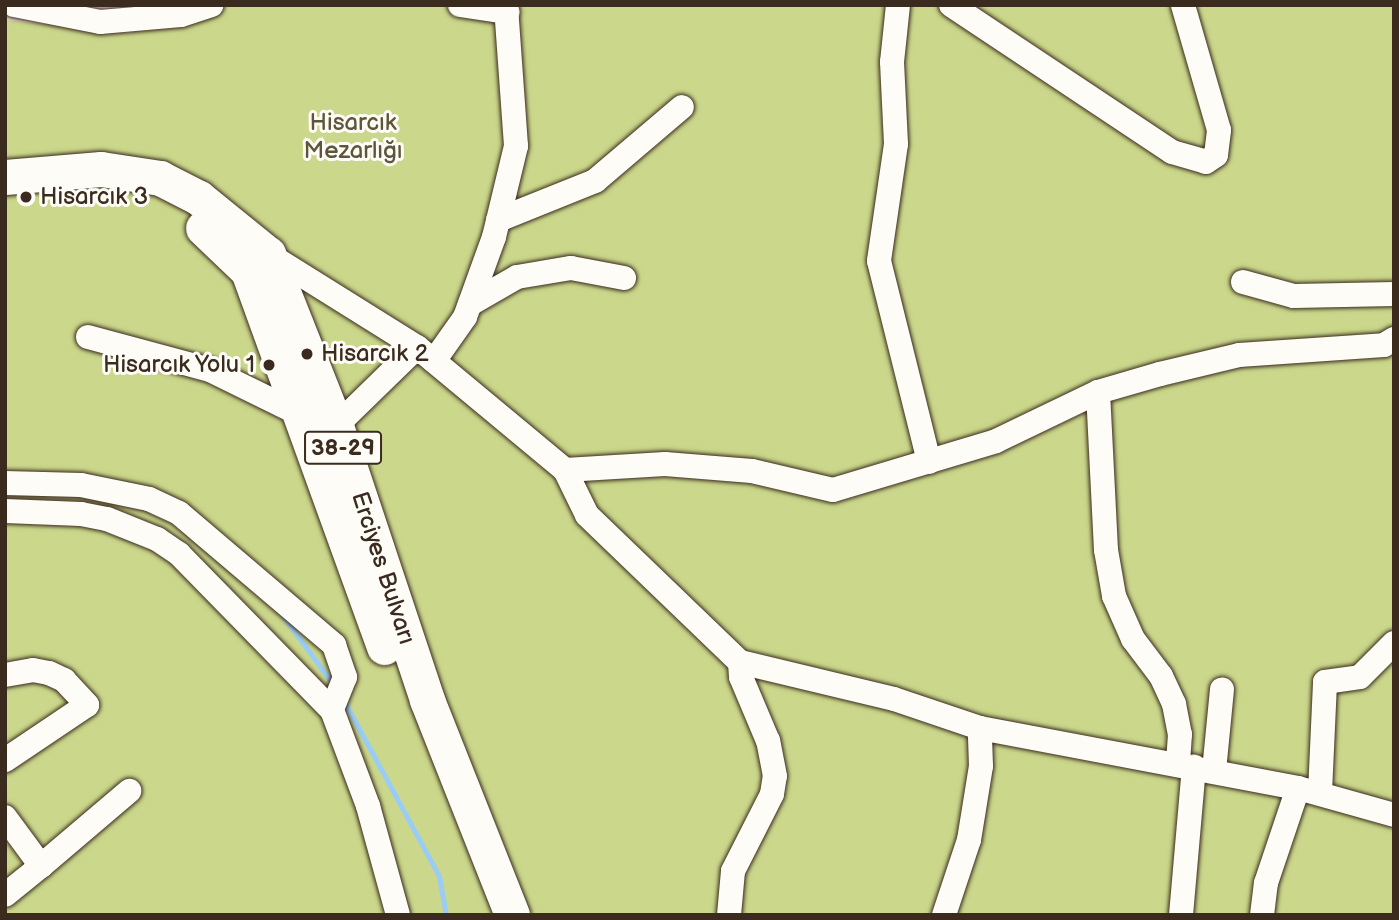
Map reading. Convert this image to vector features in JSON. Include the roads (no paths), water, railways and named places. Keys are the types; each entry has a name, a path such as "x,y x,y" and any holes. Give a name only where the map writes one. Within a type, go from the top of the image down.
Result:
{"highway":[{"name":"Erciyes Bulvarı","path":"5,177 102,169 160,178 199,198 268,254 336,426 427,700 512,915"},
{"name":"Erciyes Bulvarı","path":"5,199 101,191 152,200 188,217 222,242 248,271 427,765 488,915"}],"street":[{"path":"14,5 100,22 181,15 211,5"},
{"path":"460,5 506,9 516,145 498,220 470,304"},
{"path":"898,5 892,62 896,144 879,261 929,462"},
{"path":"951,5 1172,152 1206,162 1216,155 1219,130 1183,5"},
{"path":"498,220 595,181 682,107"},
{"path":"268,254 425,354 565,470 587,515 740,662 768,741 775,776 772,794 733,871 729,915"},
{"path":"336,426 425,354 470,304 517,277 571,268 624,278"},
{"path":"1243,282 1303,296 1394,294"},
{"path":"88,337 210,370 302,415"},
{"path":"565,470 665,464 752,471 833,490 996,441 1098,392 1239,355 1384,345 1394,339"},
{"path":"1098,392 1106,550 1114,596 1133,639 1161,676 1174,704 1180,734 1196,767"},
{"path":"5,483 103,489 149,499 178,513 334,645 345,665 337,700 398,915"},
{"path":"5,511 107,519 157,539 179,554 337,700"},
{"path":"1262,915 1266,883 1309,790 1325,682 1360,677 1394,643"},
{"path":"740,662 894,699 980,728 1309,790 1394,815"},
{"path":"5,675 33,670 49,673 64,680 87,705 5,760"},
{"path":"1181,915 1196,767 1222,689"},
{"path":"944,915 969,840 981,766 980,728"},
{"path":"5,895 129,791"},
{"path":"5,817 41,866"}],"waterway":[{"path":"283,616 333,684"},
{"path":"344,701 439,876 446,915"}],"place":[{"name":"Hisarcık 3","path":"26,197"},
{"name":"Hisarcık 2","path":"307,354"},
{"name":"Hisarcık Yolu 1","path":"269,365"}],"park label":[{"name":"Hisarcık Mezarlığı","path":"353,137"}]}
